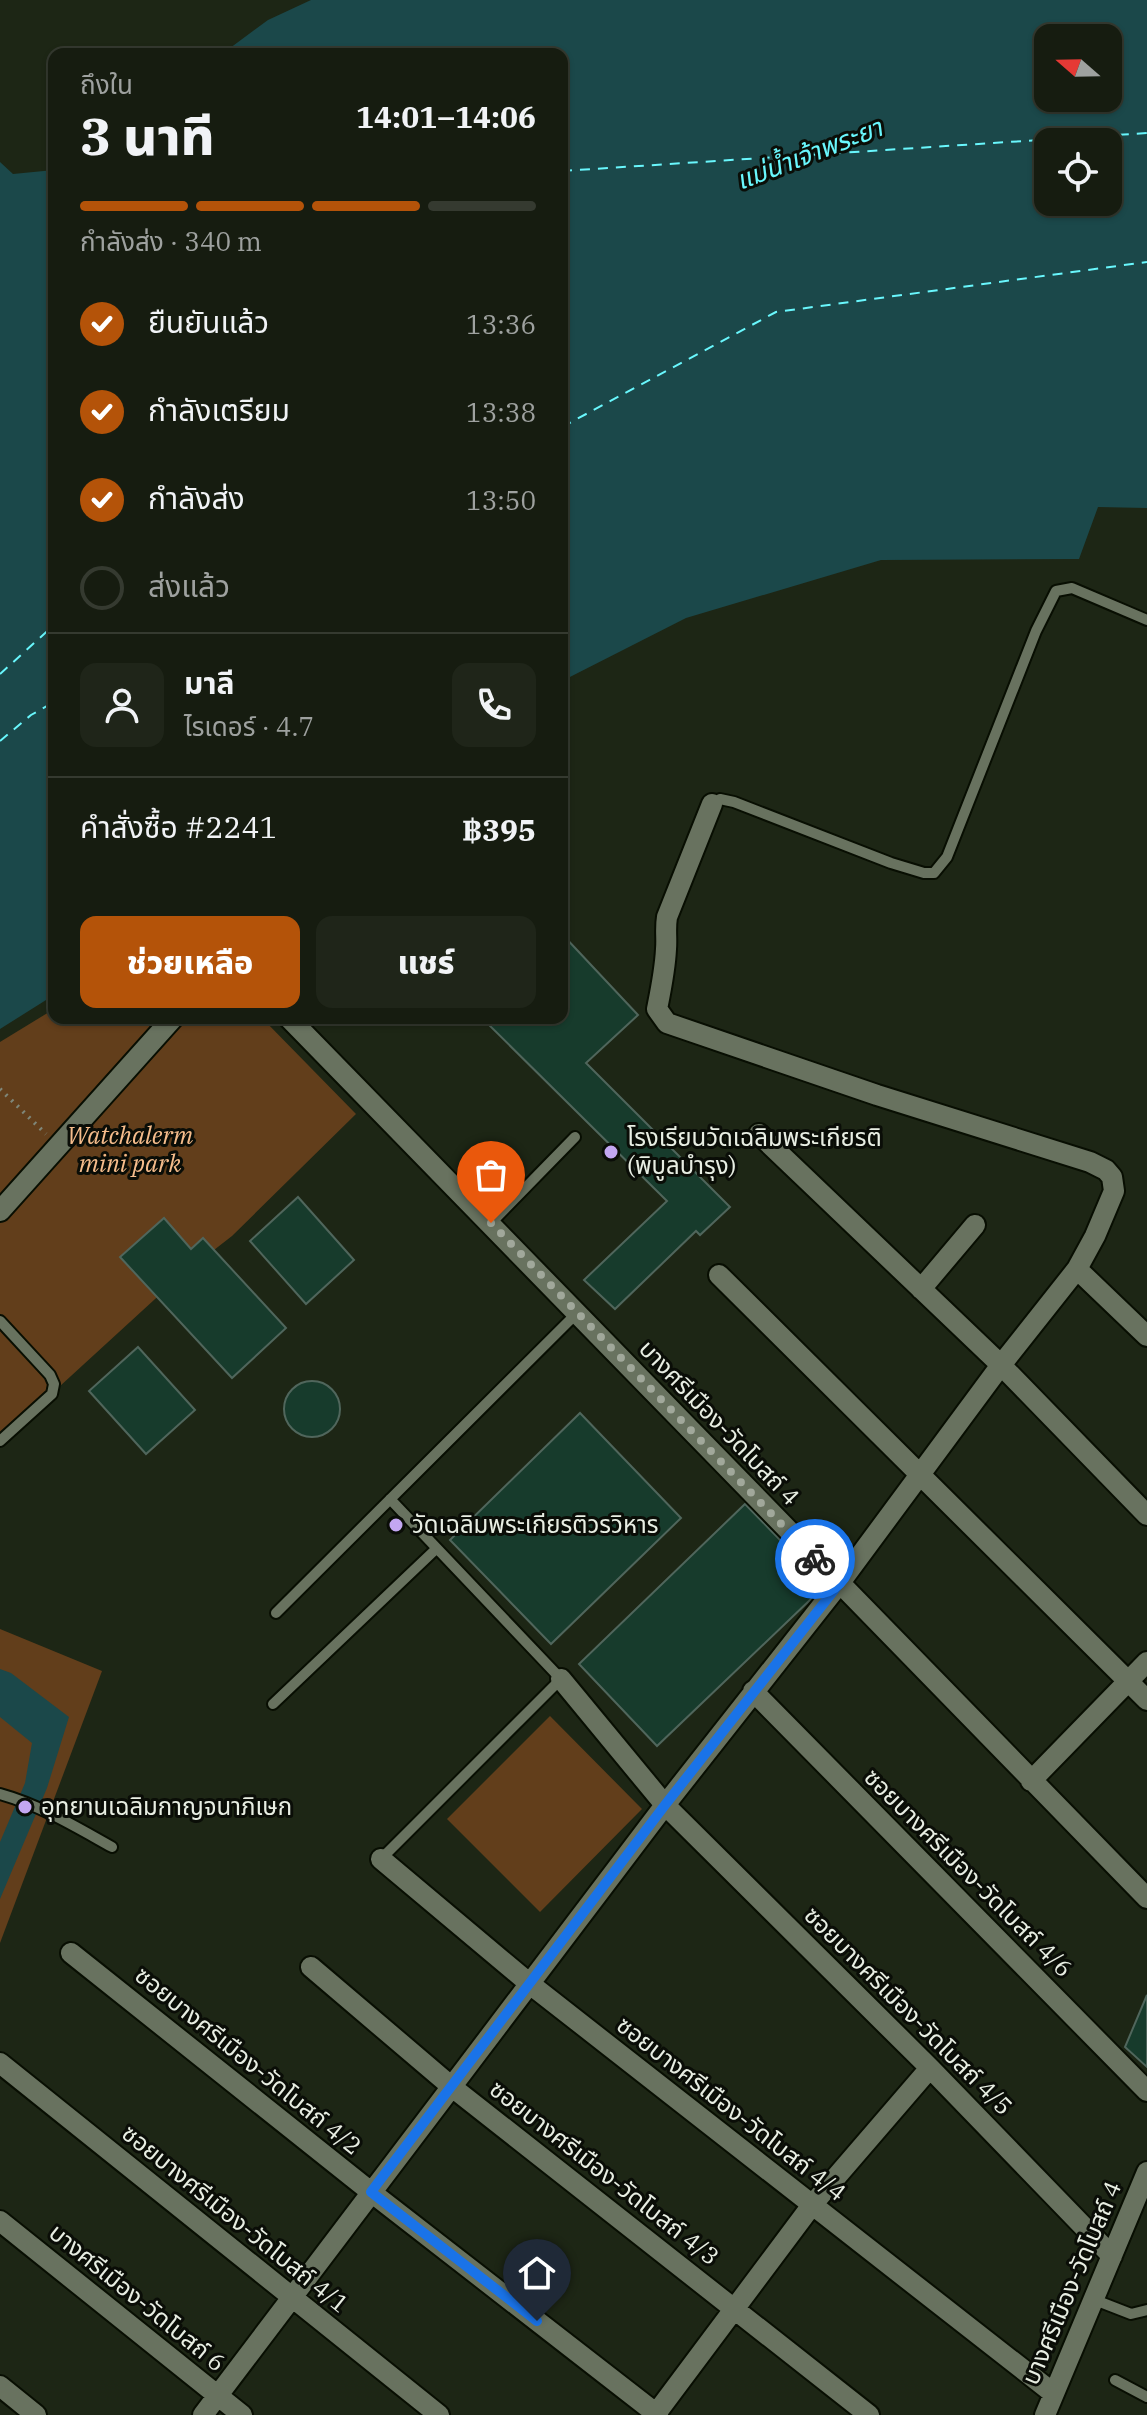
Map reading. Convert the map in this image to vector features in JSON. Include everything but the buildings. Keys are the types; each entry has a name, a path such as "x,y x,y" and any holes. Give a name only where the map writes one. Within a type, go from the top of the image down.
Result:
{"street":[{"path":"203,2415 665,1805 839,1584 1001,1365 1077,1269 1108,1210 1114,1191 1112,1177 1106,1170 1090,1162 877,1095 667,1023 657,1009 665,969 667,943 664,931 712,804"},
{"path":"0,1211 168,1024"},
{"name":"บางศรีเมือง-วัดโบสถ์ 4","path":"295,1024 1147,1898"},
{"path":"759,1134 1001,1365 1147,1515"},
{"path":"921,1289 975,1225"},
{"path":"1077,1269 1147,1336"},
{"path":"719,1275 1147,1700"},
{"path":"1031,1781 1147,1662"},
{"name":"ซอยบางศรีเมือง-วัดโบสถ์ 4/5","path":"561,1679 665,1805 930,2068 1112,2256"},
{"name":"ซอยบางศรีเมือง-วัดโบสถ์ 4/6","path":"753,1691 1147,2091"},
{"name":"ซอยบางศรีเมือง-วัดโบสถ์ 4/4","path":"381,1859 530,1984 1053,2393"},
{"name":"ซอยบางศรีเมือง-วัดโบสถ์ 4/2","path":"71,1953 656,2415"},
{"name":"ซอยบางศรีเมือง-วัดโบสถ์ 4/3","path":"311,1967 452,2087 869,2415"},
{"name":"ซอยบางศรีเมือง-วัดโบสถ์ 4/1","path":"0,2063 439,2415"},
{"path":"656,2415 812,2205 930,2068"},
{"name":"บางศรีเมือง-วัดโบสถ์ 4","path":"1045,2415 1146,2178"},
{"name":"บางศรีเมือง-วัดโบสถ์ 6","path":"0,2221 242,2415"},
{"path":"0,2386 36,2415"}],"lane":[{"path":"712,804 720,799 734,802 891,863 934,873 947,857 1036,631 1056,591 1072,588 1147,620"},
{"path":"491,1223 575,1137"},
{"path":"276,1613 576,1314"},
{"path":"0,1321 50,1375 54,1384 52,1394 0,1441"},
{"path":"381,1859 561,1679 390,1499"},
{"path":"273,1704 436,1549"},
{"path":"0,1794 16,1798 69,1823 112,1847"},
{"path":"1095,2300 1131,2314 1147,2310"},
{"path":"1115,2380 1147,2397"}],"path":[{"path":"0,1089 59,1147"}],"green space":[{"name":"Watchalerm mini park","path":"48,1013 48,1024 268,1024 356,1114 232,1236 178,1278 0,1441 0,1042"},
{"name":"อุทยานเฉลิมกาญจนาภิเษก","path":"0,1629 102,1671 0,1943"},
{"path":"550,1716 642,1809 540,1912 447,1819"}],"water":[{"name":"แม่น้ำเจ้าพระยา","path":"311,0 1147,0 1147,508 1098,507 1079,559 881,560 686,618 568,678 568,48 230,48 268,20"},
{"path":"0,162 13,174 48,171 48,999 0,1029"},
{"path":"0,1669 11,1673 69,1717 47,1788 0,1899 0,1842 25,1783 32,1743 0,1717"}],"ferry route":[{"path":"568,171 1147,133"},
{"path":"568,424 776,312 1147,262"},
{"path":"0,674 48,630"},
{"path":"0,741 31,715 48,705"}],"way so far":[{"path":"491,1223 815,1559"}],"place":[{"name":"โรงเรียนวัดเฉลิมพระเกียรติ (พิบูลบำรุง)","path":"611,1152"},
{"name":"วัดเฉลิมพระเกียรติวรวิหาร","path":"396,1525"},
{"name":"อุทยานเฉลิมกาญจนาภิเษก","path":"25,1807"}],"route":[{"path":"537,2321 371,2192 665,1805 839,1584 815,1559"}]}
